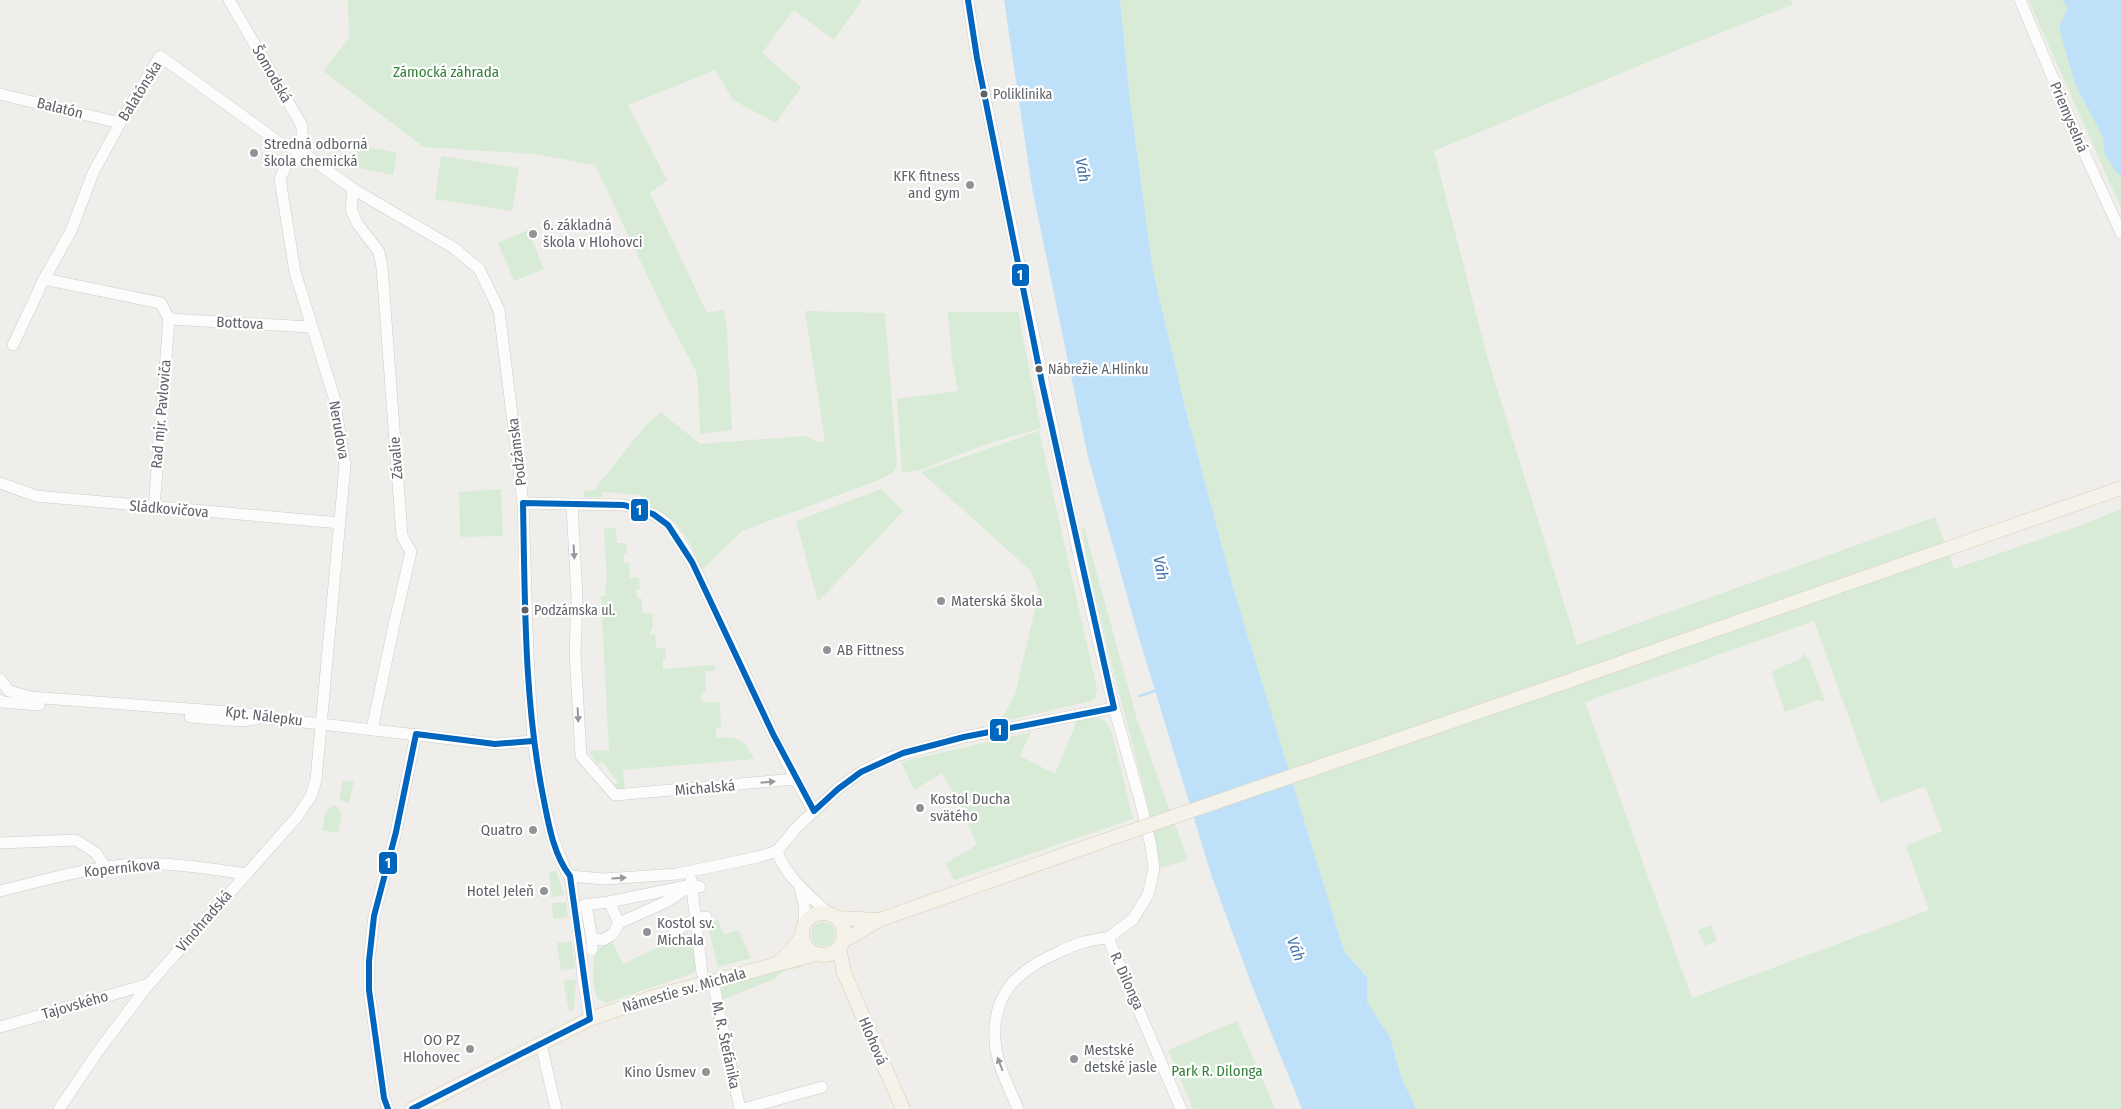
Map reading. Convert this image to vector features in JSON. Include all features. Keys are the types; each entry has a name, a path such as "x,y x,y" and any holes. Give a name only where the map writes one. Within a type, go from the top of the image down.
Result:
{"main road":[{"path":"879,920 817,914 808,920 804,931 806,947 820,954 835,952 841,945 879,920 2121,488"},
{"path":"833,916 843,928 841,945"},
{"name":"Námestie sv. Michala","path":"779,962 792,951 804,931"},
{"name":"Hlohová","path":"841,945 844,973 903,1109"},
{"name":"Námestie sv. Michala","path":"412,1109 590,1019 708,977 820,954"},
{"name":"Hlohová","path":"820,954 844,973"}],"street":[{"name":"Šomodská","path":"229,0 302,126 302,152"},
{"name":"R. Dilonga","path":"968,0 983,85 1054,442 1114,708 1142,804 1154,869 1148,895 1133,919 1108,938 1181,1109"},
{"name":"Priemyselná","path":"2020,0 2084,152 2121,233"},
{"name":"Balatónska","path":"13,345 44,279 71,231 93,173 160,56 280,143 302,152"},
{"name":"Balatón","path":"0,94 120,123"},
{"name":"Podzámska","path":"302,152 353,189 454,248 479,269 499,310 523,504 533,741 543,799 553,839 566,871 570,876"},
{"name":"Nerudova","path":"302,152 286,165 280,179 295,272 310,327 334,397 345,466 320,723"},
{"name":"Závalie","path":"353,189 351,209 357,223 379,252 382,266 402,536 411,552 372,729"},
{"path":"44,279 161,303 169,319"},
{"name":"Bottova","path":"169,319 310,327"},
{"name":"Rad mjr. Pavloviča","path":"154,508 169,319"},
{"name":"Sládkovičova","path":"0,483 36,496 154,508 340,523"},
{"path":"523,504 624,505 640,508 668,524 694,568 795,779 814,811"},
{"name":"Michalská","path":"572,504 577,598 575,653 582,756 615,795 795,779"},
{"name":"Kpt. Nálepku","path":"0,679 9,691 30,697 243,713 269,718 495,744 533,741"},
{"path":"0,701 242,721 269,718"},
{"path":"590,1019 570,876 604,878 677,874 758,858 777,851 838,788 861,772 903,753 964,737 1114,708"},
{"name":"Vinohradská","path":"59,1109 99,1050 149,984 297,817 311,796 316,780 320,723"},
{"path":"388,1109 384,1098 369,990 369,961 374,916 396,832 416,734"},
{"path":"0,843 76,840 96,853 106,868"},
{"path":"777,851 780,860 800,885 833,916"},
{"name":"Koperníkova","path":"0,891 74,873 124,865 173,864 246,874"},
{"path":"694,884 668,901 619,923 613,934 598,944 585,905 694,884"},
{"name":"Námestie sv. Michala","path":"694,884 701,918 708,977"},
{"path":"800,885 804,905 804,931"},
{"path":"660,891 668,901"},
{"path":"608,902 619,923"},
{"path":"670,942 673,934 701,918"},
{"path":"1018,1109 997,1055 995,1030 998,1009 1002,998 1012,982 1036,962 1086,940 1108,938"},
{"name":"M. R. Štefánika","path":"708,977 742,1109 822,1087"},
{"name":"Tajovského","path":"0,1027 149,984"},
{"path":"547,1040 556,1109"}],"green space":[{"name":"Zámocká záhrada","path":"348,0 862,0 834,40 794,10 762,53 801,87 776,123 733,100 715,70 628,105 667,180 650,193 707,313 724,310 727,330 732,430 700,434 696,371 664,311 595,165 534,154 424,147 323,71 349,38"},
{"path":"1120,0 1790,0 1794,4 1682,48 1434,151 1488,360 1577,645 1935,517 1954,569 2082,525 2121,509 2121,1109 1416,1109 1401,1076 1390,1037 1367,1002 1367,976 1344,951 1232,584 1186,411 1153,271 1130,100","holes":["1814,621 1880,803 1925,786 1942,831 1906,846 1929,910 1692,998 1585,702"]},
{"path":"2028,0 2121,0 2121,208 2033,10"},
{"path":"357,145 397,153 393,175 353,167"},
{"path":"441,156 519,168 512,211 435,199"},
{"path":"528,230 544,269 514,281 498,243"},
{"path":"805,311 885,313 897,466 893,472 879,480 742,531 702,570 680,528 665,515 642,502 641,495 602,492 602,497 585,497 583,491 594,490 645,426 661,412 700,444 804,436 818,442 825,441"},
{"path":"948,312 1018,312 1041,428 984,445 920,470 902,473 897,399 958,391 952,361"},
{"path":"1039,431 1097,689 1095,698 1091,701 1000,722 1015,695 1039,591 1031,571 921,472"},
{"path":"501,489 503,536 460,537 459,492"},
{"path":"881,489 903,511 818,602 796,521"},
{"path":"1084,527 1138,723 1188,860 1159,868 1148,805 1089,576 1082,528"},
{"path":"616,528 617,543 626,543 627,553 624,554 624,563 629,563 630,578 639,578 640,589 636,589 637,598 642,599 642,613 652,613 653,624 650,634 655,634 656,648 665,648 666,659 663,659 663,669 715,665 715,671 705,671 706,692 701,693 702,702 720,702 721,727 716,728 716,737 740,740 754,759 623,770 625,789 615,790 613,787 618,782 602,761 597,765 589,751 609,750 601,596 605,596 605,586 607,583 604,529"},
{"path":"1804,654 1809,659 1825,702 1817,700 1785,712 1772,673 1780,667 1798,660"},
{"path":"1097,716 1106,722 1112,733 1133,819 954,880 946,863 977,845 957,799 942,773 914,790 901,762 1031,732 1020,756 1055,774 1078,718"},
{"path":"343,780 354,782 349,803 339,800"},
{"path":"335,805 342,814 338,833 322,830 326,810"},
{"path":"556,871 564,895 552,897 549,872"},
{"path":"566,902 568,917 553,919 552,903"},
{"path":"718,920 724,935 738,930 751,958 718,967 707,923"},
{"path":"823,922 832,925 835,934 832,943 823,946 814,943 811,934 814,925"},
{"path":"1711,925 1717,941 1705,946 1698,930"},
{"path":"688,932 697,965 694,973 606,1003 597,998 593,982 594,950 612,942 623,964"},
{"path":"572,941 575,968 561,971 557,943"},
{"path":"800,962 802,967 784,971 772,980 721,1000 720,991 724,986"},
{"path":"576,979 574,1009 569,1011 563,981"},
{"name":"Park R. Dilonga","path":"1237,1021 1275,1109 1193,1109 1168,1050"}],"water":[{"name":"Váh","path":"1004,0 1120,0 1130,100 1153,271 1186,411 1232,584 1344,951 1367,977 1367,1002 1390,1037 1401,1076 1416,1109 1302,1109 1251,983 1211,874 1139,638 1088,457 1032,188"},
{"path":"2062,0 2121,0 2121,176 2105,155 2103,137 2075,84 2059,27 2068,8"}],"waterway":[{"path":"1139,696 1155,691"}],"transit line":[{"name":"1","path":"412,1109 590,1019 570,876 564,868 550,831 537,764 527,653 523,503 624,505 653,514 668,525 692,562 773,734 814,811 838,789 861,772 903,753 964,737 1114,708 1042,383 977,58 968,0"},
{"name":"1","path":"388,1109 384,1098 369,990 369,961 374,916 396,832 416,734 495,744 533,741"}],"place":[{"name":"Poliklinika","path":"984,94"},
{"name":"Stredná odborná škola chemická","path":"254,153"},
{"name":"KFK fitness and gym","path":"970,185"},
{"name":"6. základná škola v Hlohovci","path":"533,234"},
{"name":"Nábrežie A.Hlinku","path":"1039,369"},
{"name":"Materská škola","path":"941,601"},
{"name":"Podzámska ul.","path":"525,610"},
{"name":"AB Fittness","path":"827,650"},
{"name":"Kostol Ducha svätého","path":"920,808"},
{"name":"Quatro","path":"533,830"},
{"name":"Hotel Jeleň","path":"544,891"},
{"name":"Kostol sv. Michala","path":"647,932"},
{"name":"OO PZ Hlohovec","path":"470,1049"},
{"name":"Mestské detské jasle","path":"1074,1059"},
{"name":"Kino Úsmev","path":"706,1072"}]}
